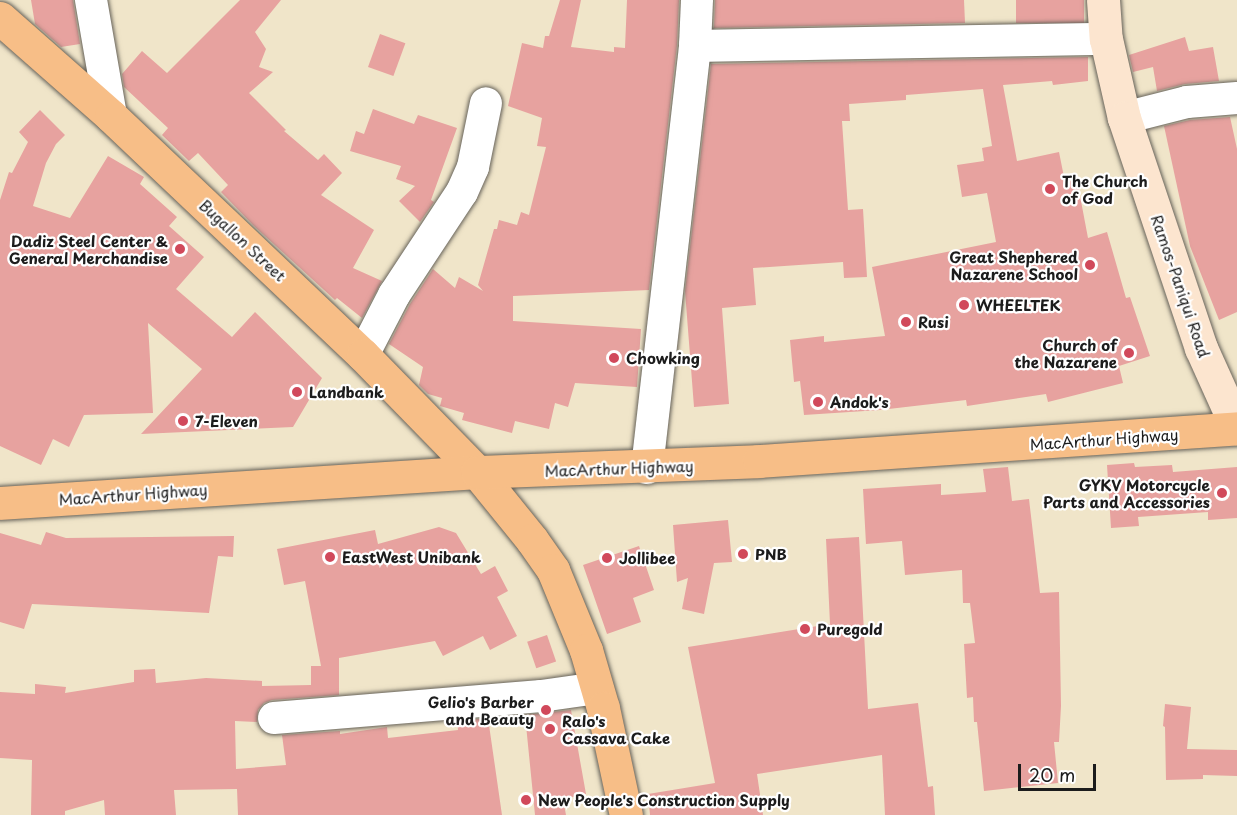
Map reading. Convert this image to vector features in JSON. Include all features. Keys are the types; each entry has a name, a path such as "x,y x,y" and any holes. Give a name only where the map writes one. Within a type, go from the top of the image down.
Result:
{"main road":[{"name":"Ramos-Paniqui Road","path":"1103,0 1106,39 1124,118 1201,348 1237,428"},
{"name":"Bugallon Street","path":"0,18 111,116 363,355 477,472 554,570 586,651 627,815"},
{"name":"MacArthur Highway","path":"0,503 477,472 647,468 1237,428"}],"street":[{"path":"91,0 111,116"},
{"path":"647,468 695,46 698,0"},
{"path":"695,46 1106,39"},
{"path":"1124,118 1187,102 1237,98"},
{"path":"363,355 394,295 462,192 472,167 486,103"},
{"path":"273,718 541,696 597,688"}],"building":[{"path":"31,0 73,0 80,44 61,47 35,24"},
{"path":"240,0 281,0 255,32 266,49 259,67 273,72 249,93 286,130 284,131 318,160 324,154 342,173 321,195 374,230 353,268 382,281 362,318 337,298 335,300 253,225 221,192 228,185 198,153 189,161 162,135 168,128 124,87 122,74 142,51 167,73"},
{"path":"560,0 581,0 571,47 614,52 614,47 625,48 627,0 679,0 677,45 649,290 513,296 513,321 641,329 637,387 575,383 568,407 555,403 549,429 515,421 512,433 462,420 464,413 440,406 442,398 428,394 419,385 423,367 389,344 410,304 433,269 455,288 459,277 483,291 478,285 494,229 497,229 499,220 517,225 521,212 529,215 546,147 537,146 542,118 508,106 522,43 543,48 545,36 549,36"},
{"path":"715,0 964,0 965,23 714,28"},
{"path":"1016,0 1084,0 1084,23 1016,23"},
{"path":"380,34 405,43 393,76 368,67"},
{"path":"1185,37 1189,51 1213,47 1219,81 1185,84 1157,91 1153,67 1133,72 1129,55"},
{"path":"1088,57 1088,81 1053,85 1052,81 1003,85 1017,161 1059,152 1065,182 1077,180 1088,238 1107,232 1126,298 1130,297 1150,356 1119,366 1123,383 1048,402 1046,394 967,406 966,400 880,410 804,415 800,381 794,382 790,340 824,336 824,342 885,336 872,267 996,242 987,193 962,197 957,165 984,161 982,148 992,146 983,89 906,95 906,100 849,104 850,121 842,121 848,210 863,209 867,277 844,278 843,262 753,268 756,305 722,308 729,404 694,407 685,291 711,64"},
{"path":"373,109 414,124 418,115 457,128 431,200 434,202 420,222 399,201 415,186 396,179 401,166 350,151 356,131 364,134"},
{"path":"40,110 65,135 56,144 46,163 33,206 70,218 108,156 144,177 140,184 177,217 169,226 204,257 176,289 232,337 255,312 322,378 293,427 141,434 202,369 148,323 153,413 84,415 69,447 53,439 41,465 0,446 0,200 9,172 12,173 28,142 19,132"},
{"path":"1230,117 1237,149 1237,312 1219,320 1190,246 1164,126 1190,120"},
{"path":"1134,463 1135,467 1172,465 1173,472 1237,467 1237,518 1208,520 1208,512 1138,517 1139,526 1111,528 1107,465"},
{"path":"1008,467 1012,501 1029,499 1040,593 1059,592 1061,706 1059,742 1054,742 1058,783 984,791 977,722 974,722 973,697 967,698 964,644 975,643 970,603 963,603 962,570 905,575 902,541 866,544 863,489 941,484 941,495 986,492 983,469"},
{"path":"728,520 732,562 714,563 704,614 682,609 688,578 677,582 673,525"},
{"path":"439,527 456,533 481,574 495,566 508,591 497,597 517,636 490,650 483,636 443,656 435,641 339,658 339,695 272,700 264,703 258,710 257,722 235,721 236,769 286,765 282,735 340,731 340,734 387,727 388,738 458,730 457,721 488,718 502,815 238,815 237,789 174,790 176,815 105,815 104,800 65,811 65,815 31,815 32,760 0,758 0,692 35,694 35,684 66,687 65,693 134,682 134,670 155,669 156,683 206,678 262,681 262,686 311,685 311,666 321,666 305,581 284,585 277,549 375,530 378,544"},
{"path":"46,532 66,538 234,536 233,557 218,556 209,613 32,604 24,629 0,622 0,533 41,545"},
{"path":"859,537 868,709 918,703 928,787 933,786 935,815 885,815 882,755 757,774 763,815 650,815 648,794 715,783 688,647 830,624 826,539"},
{"path":"639,546 654,590 633,598 641,622 607,634 583,565"},
{"path":"547,635 556,661 536,668 527,642"},
{"path":"1165,704 1191,707 1187,749 1237,750 1237,776 1203,775 1203,779 1166,780 1165,727 1163,726"},
{"path":"571,710 586,794 563,799 566,815 535,815 525,715"}],"place":[{"name":"The Church of God","path":"1050,189"},
{"name":"Dadiz Steel Center & General Merchandise","path":"180,249"},
{"name":"Great Shephered Nazarene School","path":"1090,265"},
{"name":"WHEELTEK","path":"964,305"},
{"name":"Rusi","path":"906,322"},
{"name":"Church of the Nazarene","path":"1129,353"},
{"name":"Chowking","path":"614,358"},
{"name":"Landbank","path":"297,392"},
{"name":"Andok's","path":"818,402"},
{"name":"7-Eleven","path":"183,421"},
{"name":"GYKV Motorcycle Parts and Accessories","path":"1222,493"},
{"name":"PNB","path":"743,554"},
{"name":"EastWest Unibank","path":"330,557"},
{"name":"Jollibee","path":"607,558"},
{"name":"Puregold","path":"805,629"},
{"name":"Gelio's Barber and Beauty","path":"546,710"},
{"name":"Ralo's Cassava Cake","path":"550,729"},
{"name":"New People's Construction Supply","path":"526,800"}]}
